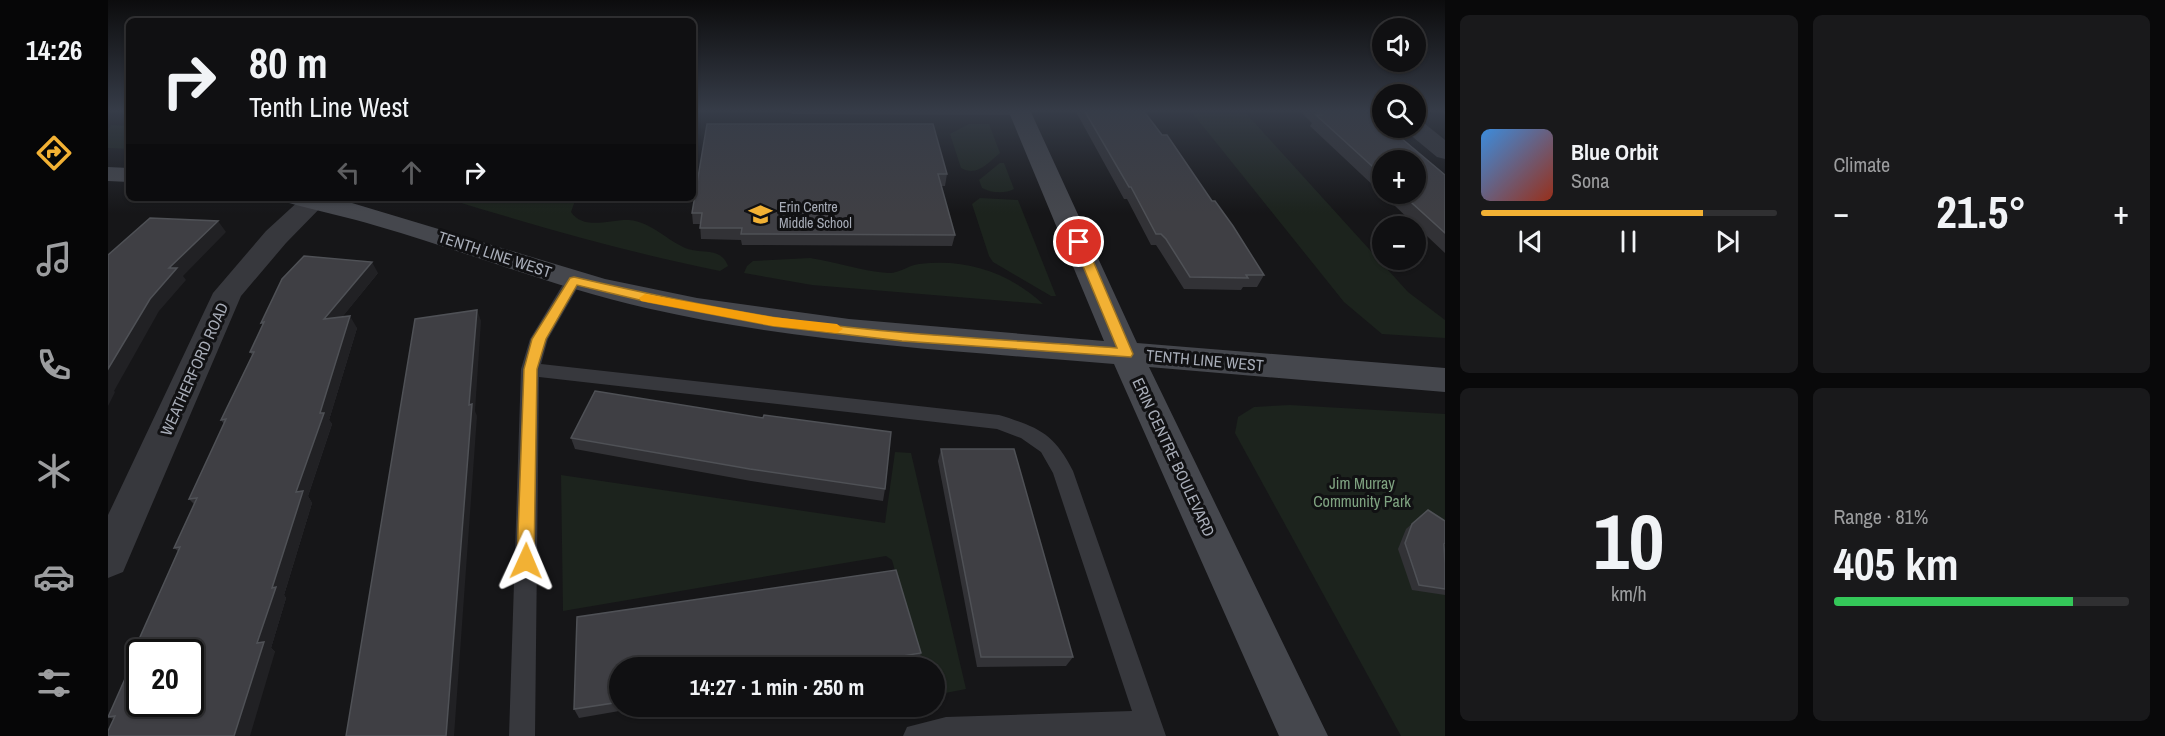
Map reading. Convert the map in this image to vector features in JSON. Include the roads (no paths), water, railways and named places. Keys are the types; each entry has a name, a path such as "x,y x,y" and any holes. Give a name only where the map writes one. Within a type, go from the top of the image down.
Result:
{"street":[{"name":"ERIN CENTRE BOULEVARD","path":"1034,144 1126,354 1304,736"},
{"path":"108,174 126,175"},
{"name":"WEATHERFORD ROAD","path":"108,559 228,294 305,201"},
{"name":"TENTH LINE WEST","path":"310,201 401,223 574,280 648,298 773,321 902,336 1445,380"}],"lane":[{"path":"522,736 530,369 539,339 574,280"},
{"path":"530,369 999,422 1028,433 1048,446 1064,471 1150,730 972,729 916,736"}],"place":[{"name":"Erin Centre Middle School","path":"761,215"}],"park label":[{"name":"Jim Murray Community Park","path":"1362,492"}]}
